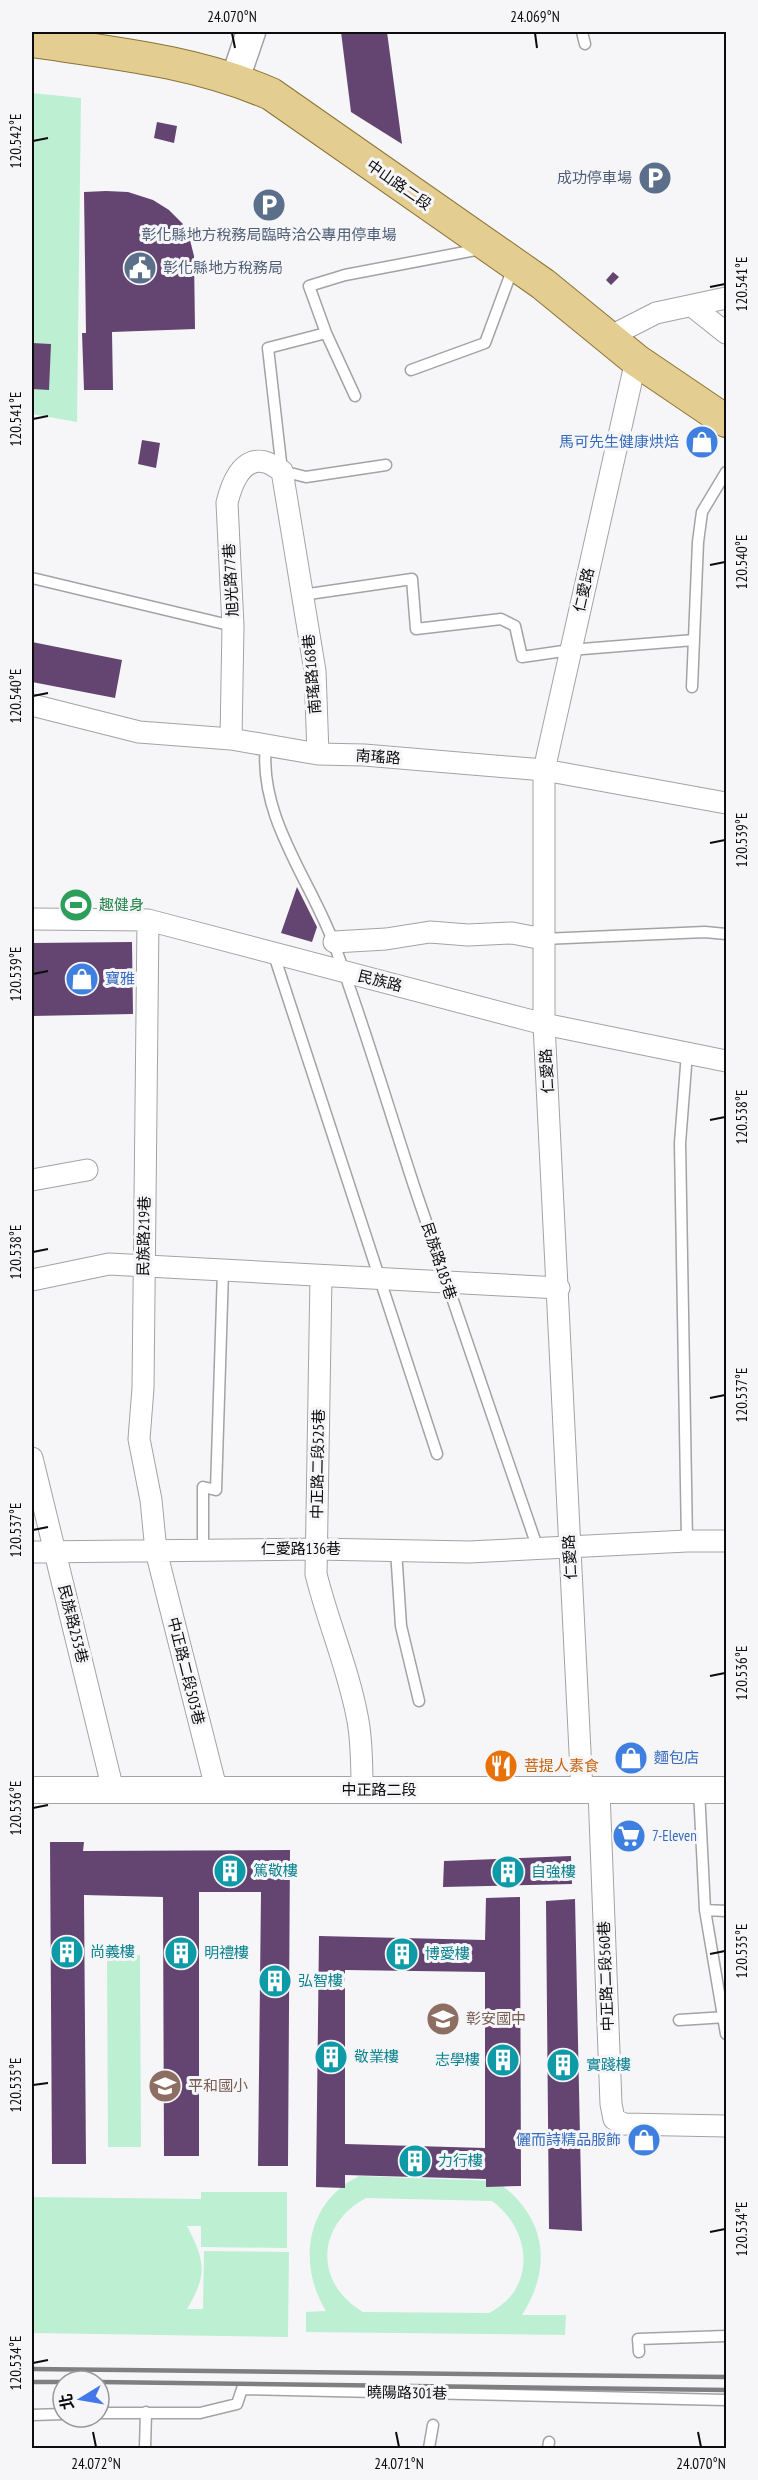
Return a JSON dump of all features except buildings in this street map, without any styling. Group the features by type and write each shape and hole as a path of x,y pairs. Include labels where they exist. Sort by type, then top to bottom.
{"main road":[{"path":"235,79 251,32"},
{"name":"中山路二段","path":"32,42 72,42 163,61 235,79 270,94 487,248 586,309 609,337 636,360 726,422"}],"street":[{"path":"609,337 656,313 726,298"},
{"path":"692,306 726,333"},
{"name":"仁愛路","path":"591,1792 570,1546 559,1288 544,1024 544,770 636,360"},
{"name":"旭光路77巷","path":"231,739 233,626 227,503 231,487 240,471 252,462 264,462 282,471"},
{"name":"南瑤路168巷","path":"282,471 315,671 318,754"},
{"name":"南瑤路","path":"32,705 139,732 231,739 318,754 364,755 544,770 726,803"},
{"name":"民族路","path":"32,919 148,920 274,955 544,1024 726,1061"},
{"name":"民族路219巷","path":"148,920 143,1388 139,1439 151,1500 156,1551"},
{"path":"334,942 386,939 430,932 468,935 512,933 543,939"},
{"path":"32,1180 87,1170"},
{"path":"32,1280 109,1264 559,1288"},
{"name":"中正路二段525巷","path":"321,1276 316,1574 324,1608 341,1654 358,1720 362,1790"},
{"name":"民族路253巷","path":"32,1458 113,1790"},
{"name":"仁愛路136巷","path":"32,1552 316,1549 469,1552 726,1541"},
{"name":"中正路二段503巷","path":"156,1551 217,1792"},
{"name":"中正路二段","path":"32,1790 726,1791"},
{"name":"中正路二段560巷","path":"591,1792 611,2104 614,2119 624,2124 726,2126"}],"lane":[{"path":"582,32 585,44"},
{"path":"355,396 326,333 309,286 345,275 487,248"},
{"path":"411,370 485,343 514,265"},
{"path":"326,333 268,348 282,471 306,477 386,465"},
{"path":"692,687 698,542 702,512 726,472"},
{"path":"32,578 233,626"},
{"path":"302,595 412,579 416,629 501,619 515,626 522,657 570,650 694,640"},
{"name":"民族路185巷","path":"266,745 265,758 272,802 288,850 334,942 446,1282 538,1549"},
{"path":"543,939 705,932 726,934"},
{"path":"274,955 437,1454"},
{"path":"687,1053 680,1143 687,1541"},
{"path":"203,1550 203,1488 216,1490 223,1271"},
{"path":"396,1550 401,1626 419,1701"},
{"path":"699,1790 705,1910 725,2017 726,2034"},
{"path":"705,1910 726,1911"},
{"path":"679,2020 725,2017"},
{"path":"639,2352 638,2339 726,2336"},
{"name":"曉陽路301巷","path":"111,2413 200,2413 237,2404 242,2389 726,2400"},
{"path":"145,2448 146,2412"},
{"path":"32,2415 51,2414"},
{"path":"429,2448 433,2425"}],"green space":[{"path":"32,93 81,98 77,422 32,414"},
{"path":"107,1955 140,1955 141,2147 108,2147"},
{"path":"359,2176 496,2181 525,2209 534,2225 539,2242 541,2260 538,2278 522,2315 566,2315 565,2335 306,2332 306,2312 326,2311 311,2274 312,2236 327,2201 341,2187","holes":["366,2198 492,2201 515,2227 524,2259 522,2275 515,2289 505,2302 489,2313 363,2312 347,2300 336,2286 329,2270 327,2254 330,2238 338,2223 350,2209"]},
{"path":"201,2192 287,2192 287,2248 201,2247 201,2226 187,2226 198,2249 202,2268 194,2297 187,2309 203,2309 204,2251 289,2252 288,2337 32,2333 32,2197 201,2199"}],"railway":[{"path":"32,2369 726,2377"},
{"path":"32,2382 51,2382"},
{"path":"111,2382 726,2390"}],"place":[{"name":"成功停車場","path":"655,178"},
{"name":"彰化縣地方稅務局臨時洽公專用停車場","path":"269,205"},
{"name":"彰化縣地方稅務局","path":"140,268"},
{"name":"馬可先生健康烘焙","path":"702,442"},
{"name":"趣健身","path":"76,905"},
{"name":"寶雅","path":"82,979"},
{"name":"麵包店","path":"631,1758"},
{"name":"菩提人素食","path":"501,1766"},
{"name":"7-Eleven","path":"629,1836"},
{"name":"篤敬樓","path":"230,1871"},
{"name":"自強樓","path":"508,1872"},
{"name":"尚義樓","path":"67,1952"},
{"name":"明禮樓","path":"181,1953"},
{"name":"博愛樓","path":"402,1954"},
{"name":"弘智樓","path":"275,1981"},
{"name":"彰安國中","path":"443,2019"},
{"name":"敬業樓","path":"331,2057"},
{"name":"志學樓","path":"503,2060"},
{"name":"實踐樓","path":"563,2065"},
{"name":"平和國小","path":"165,2086"},
{"name":"儷而詩精品服飾","path":"644,2140"},
{"name":"力行樓","path":"415,2161"}]}
